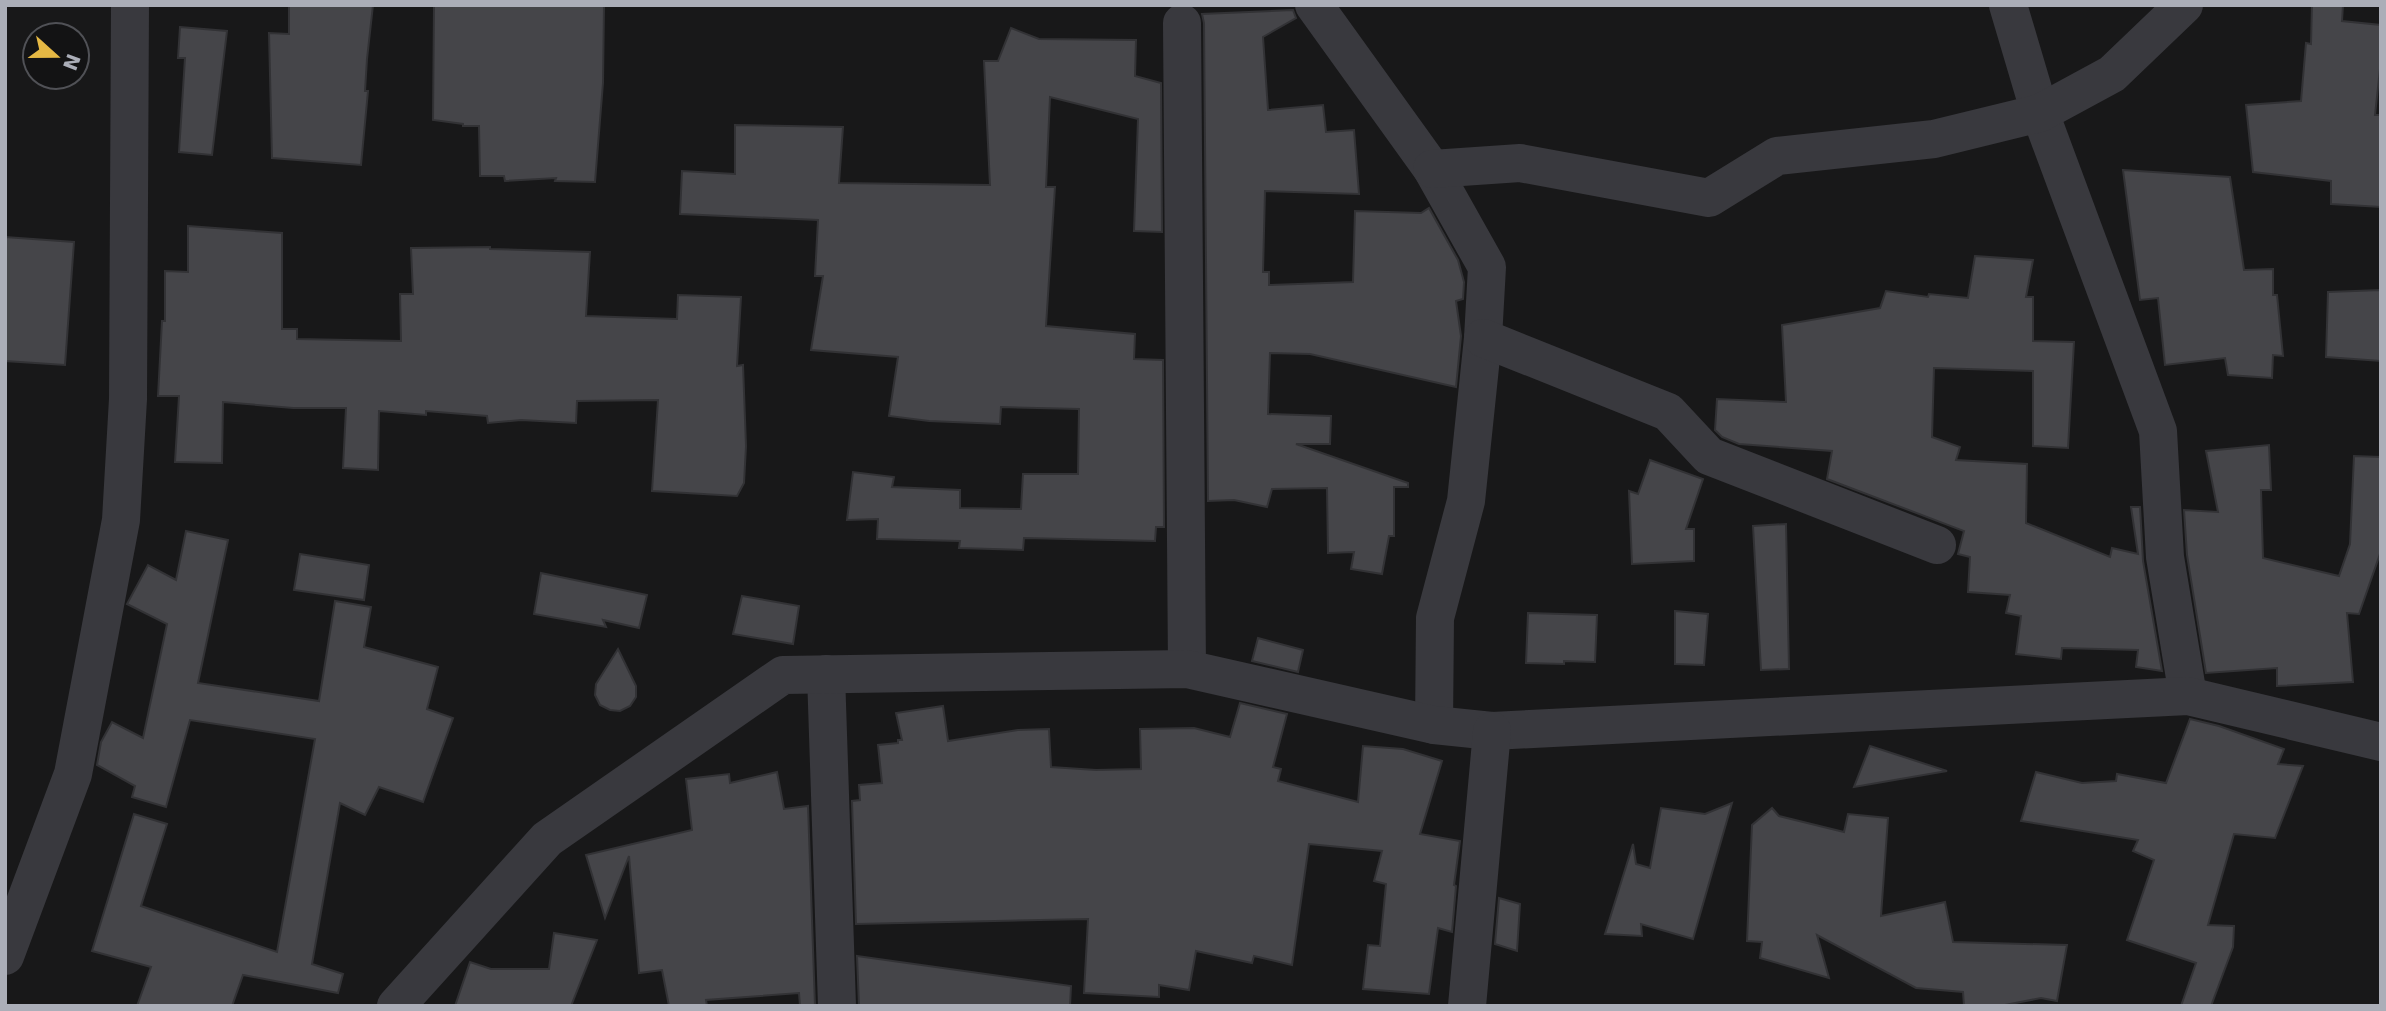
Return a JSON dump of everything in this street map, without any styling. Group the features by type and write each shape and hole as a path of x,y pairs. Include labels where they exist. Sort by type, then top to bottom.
{"street":[{"path":"5,956 73,774 121,520 128,399 130,5"},
{"path":"1314,5 1432,169 1488,267 1466,501 1435,618 1434,725"},
{"path":"2008,5 2040,113 2158,431 2165,557 2188,696"},
{"path":"1432,169 1520,163 1709,198 1777,156 1934,139 2040,113 2112,74 2184,5"},
{"path":"1181,23 1187,669"},
{"path":"1483,338 1668,412 1709,456 1937,545"},
{"path":"396,1006 547,839 783,675 1187,669 1434,725 1492,731 2188,696 2381,742"},
{"path":"826,674 836,1006"},
{"path":"1467,1006 1492,731"}],"building":[{"path":"289,5 373,5 361,165 272,158 269,33 289,34"},
{"path":"434,5 604,5 603,83 595,182 555,181 556,178 505,181 504,176 480,176 479,126 433,120"},
{"path":"2312,5 2343,5 2342,21 2381,25 2381,60 2375,115 2381,115 2381,207 2331,204 2331,181 2253,172 2246,105 2301,101 2306,43 2311,44"},
{"path":"1293,10 1296,18 1263,37 1268,110 1323,105 1326,132 1354,130 1359,194 1265,191 1263,272 1269,272 1269,285 1353,282 1355,211 1421,213 1429,208 1458,260 1464,282 1463,299 1456,301 1461,336 1456,387 1310,354 1270,353 1268,414 1331,416 1330,444 1296,444 1408,483 1408,487 1394,487 1394,536 1389,536 1382,574 1351,569 1354,552 1328,553 1327,488 1272,489 1267,507 1234,500 1208,501 1202,14"},
{"path":"180,27 227,31 212,155 179,152 185,58 178,58"},
{"path":"1011,28 1039,39 1136,40 1135,76 1161,83 1162,232 1134,231 1138,119 1050,97 1046,187 1055,187 1046,326 1135,334 1134,359 1163,360 1164,527 1156,527 1155,541 1024,538 1023,550 959,548 960,541 877,539 878,519 847,520 853,472 894,477 892,487 960,490 960,508 1021,509 1023,474 1078,474 1079,409 1001,407 1000,424 929,421 889,416 898,357 811,350 823,276 815,276 818,220 680,214 682,171 735,174 735,125 843,127 839,183 990,185 984,61 998,61"},
{"path":"2123,170 2230,177 2244,270 2273,269 2273,295 2277,295 2283,356 2273,355 2272,378 2228,375 2225,358 2165,365 2158,298 2140,300"},
{"path":"188,226 282,233 282,329 297,329 297,339 401,341 400,294 413,294 411,248 490,247 590,252 586,316 677,319 678,295 741,297 737,366 743,365 746,446 744,483 737,496 652,491 658,400 577,401 576,423 521,420 488,423 487,416 426,411 426,415 379,411 378,470 343,468 346,408 293,408 223,402 222,463 175,462 179,396 158,396 162,321 165,321 165,271 188,272"},
{"path":"5,237 74,242 65,365 5,361"},
{"path":"1975,256 2033,260 2026,297 2033,297 2033,341 2074,342 2068,448 2033,446 2033,371 1934,368 1932,437 1960,447 1956,460 2027,464 2026,523 2110,557 2112,548 2138,554 2131,507 2140,507 2143,561 2162,671 2136,667 2138,650 2062,648 2061,659 2016,654 2021,616 2006,613 2010,595 1968,592 1970,557 1958,554 1964,531 1827,479 1832,451 1739,444 1722,437 1715,430 1717,399 1786,402 1782,325 1880,308 1886,291 1928,297 1929,294 1968,298"},
{"path":"2381,290 2381,361 2326,357 2328,292"},
{"path":"2269,445 2271,490 2261,490 2263,558 2339,576 2350,544 2354,456 2381,457 2381,551 2359,614 2347,613 2353,682 2277,686 2277,668 2206,673 2187,555 2184,510 2218,512 2206,451"},
{"path":"1650,460 1703,479 1686,529 1694,529 1694,561 1632,564 1629,491 1638,494"},
{"path":"1786,524 1789,669 1761,670 1753,526"},
{"path":"186,531 228,540 198,683 319,701 335,601 371,607 364,647 438,667 427,709 453,718 423,802 379,787 365,815 340,803 312,964 343,974 338,993 243,975 232,1006 137,1006 151,967 92,951 134,814 167,824 141,906 277,952 315,739 190,720 166,807 132,797 135,786 97,765 101,742 112,722 143,738 167,624 127,604 148,565 176,580"},
{"path":"300,554 369,565 364,600 294,590"},
{"path":"541,573 647,595 639,628 603,620 606,627 534,614"},
{"path":"742,596 799,606 793,644 733,634"},
{"path":"1675,611 1708,614 1704,665 1675,664"},
{"path":"1528,613 1597,615 1595,662 1526,663"},
{"path":"1258,638 1303,650 1298,672 1252,661"},
{"path":"618,649 636,686 636,697 630,706 620,711 600,705 595,695 596,684"},
{"path":"1240,703 1287,714 1273,767 1281,769 1278,781 1358,802 1363,746 1403,749 1442,761 1420,834 1460,841 1454,885 1452,932 1438,928 1429,994 1363,989 1368,945 1380,946 1386,884 1374,881 1382,851 1309,844 1292,965 1254,956 1252,963 1196,951 1189,990 1159,985 1159,997 1084,993 1088,919 856,924 852,801 860,800 859,785 882,783 878,745 898,743 898,740 902,740 896,713 943,706 948,741 1018,730 1049,729 1051,767 1141,769 1140,729 1194,728 1230,737"},
{"path":"2190,719 2219,726 2284,749 2278,764 2303,766 2275,838 2234,834 2208,925 2234,926 2233,947 2211,1006 2181,1006 2196,963 2127,940 2154,860 2133,851 2138,840 2021,821 2036,772 2082,783 2116,781 2117,774 2166,783"},
{"path":"1870,746 1947,771 1854,787"},
{"path":"777,772 784,809 808,806 815,1006 800,1006 799,993 706,1000 707,1006 669,1006 662,970 639,973 629,856 605,918 586,855 692,830 686,779 729,774 730,783"},
{"path":"1732,803 1693,939 1641,924 1642,936 1605,934 1633,844 1636,864 1650,868 1661,808 1705,814"},
{"path":"1772,808 1779,816 1844,832 1848,814 1888,818 1881,916 1945,902 1953,942 2067,945 2057,1001 2041,998 2000,1006 1964,1006 1963,992 1916,988 1817,935 1829,978 1760,958 1762,942 1747,941 1752,825"},
{"path":"1499,898 1520,904 1517,951 1495,944"},
{"path":"554,933 597,940 571,1006 455,1006 470,962 491,969 549,969"},
{"path":"857,956 1071,986 1070,1006 859,1006"}]}
